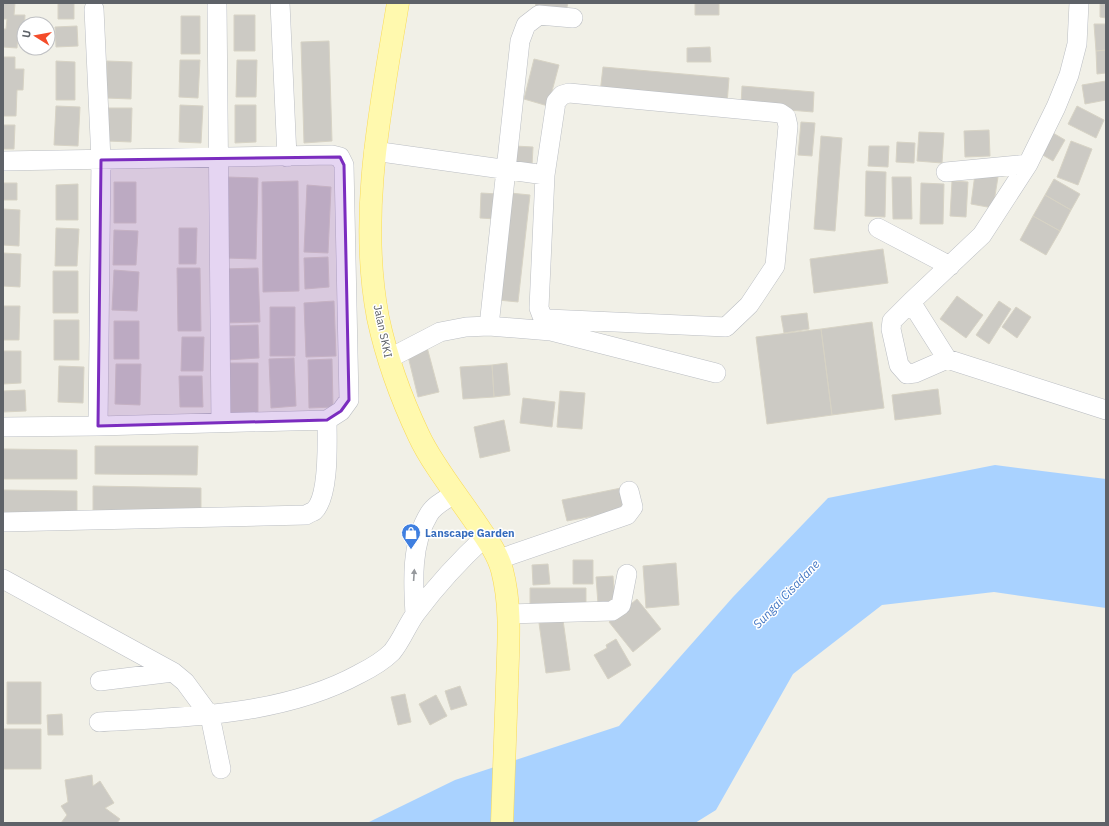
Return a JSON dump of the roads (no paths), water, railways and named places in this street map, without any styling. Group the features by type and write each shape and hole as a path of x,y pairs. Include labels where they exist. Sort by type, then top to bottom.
{"main road":[{"name":"Jalan SKKI","path":"398,3 374,151 370,233 378,317 388,359 401,398 423,444 499,559 506,587 509,623 502,823"}],"street":[{"path":"280,3 287,157"},
{"path":"1079,3 1077,44 1069,75 1056,107 1028,164 982,234 892,321 891,329 899,364 907,374 915,373 947,360 1106,410"},
{"path":"217,5 221,423"},
{"path":"94,9 101,160 98,426"},
{"path":"489,326 520,41 526,26 539,15 573,18"},
{"path":"569,93 780,113 786,118 788,126 775,266 749,305 726,327 548,319 542,316 539,308 545,175 556,102 562,95 569,93"},
{"path":"374,151 545,175"},
{"path":"3,161 332,155 340,157 344,165 349,400 341,411 327,420 3,427"},
{"path":"946,172 1028,164"},
{"path":"878,228 950,266"},
{"path":"911,302 947,360"},
{"path":"388,359 440,332 466,327 489,326 551,331 716,373"},
{"path":"3,522 306,515 314,511 320,502 322,495 328,467 327,420"},
{"path":"499,559 628,515 632,507 629,491"},
{"path":"415,614 413,580 416,550 423,529 429,513 438,504 456,493"},
{"path":"99,722 210,716 315,693 349,679 376,665 392,652 415,614 456,564 485,537"},
{"path":"509,623 612,611 621,605 627,574"},
{"path":"3,579 173,672 185,682 210,716 221,769"},
{"path":"100,681 173,672"}],"water":[{"name":"Sungai Cisadane","path":"995,465 1106,479 1106,608 994,592 882,605 793,674 716,810 695,823 367,823 455,780 619,726 733,597 828,498"}],"place":[{"name":"Lanscape Garden","path":"411,550"}]}
